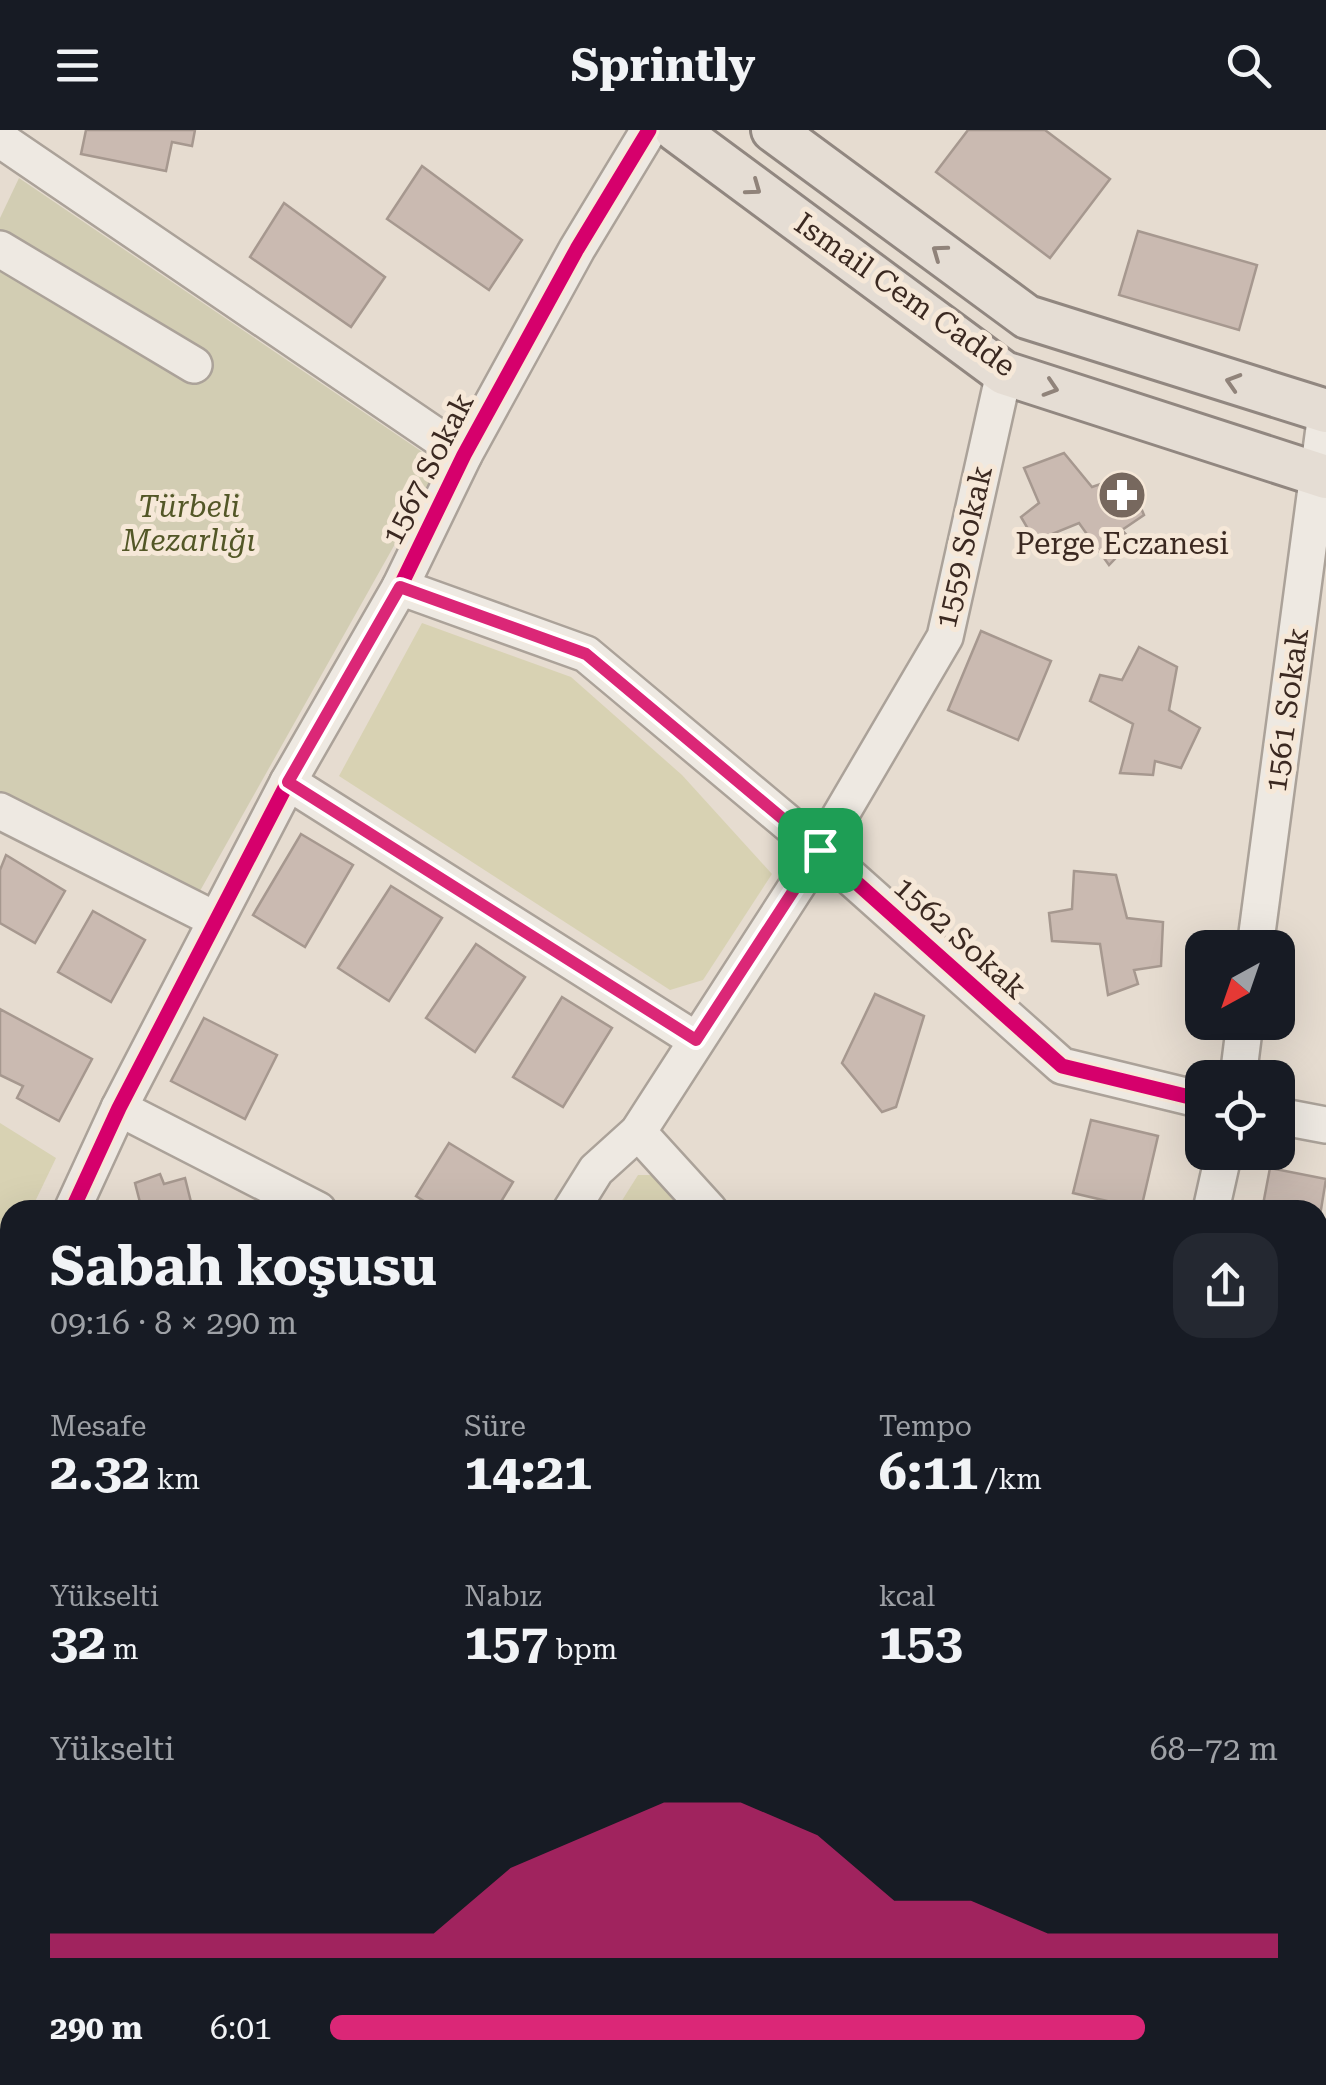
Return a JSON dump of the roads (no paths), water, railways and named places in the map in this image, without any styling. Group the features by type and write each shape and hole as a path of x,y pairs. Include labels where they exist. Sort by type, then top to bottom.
{"main road":[{"name":"Ismail Cem Cadde","path":"676,130 1004,373 1322,476"},
{"name":"Ismail Cem Cadde","path":"773,130 1027,317 1326,412"}],"street":[{"path":"5,130 0,140 464,455"},
{"name":"1567 Sokak","path":"77,1200 119,1108 288,782 400,587 464,455 577,249 649,130"},
{"path":"0,249 194,365"},
{"name":"1559 Sokak","path":"577,1200 596,1170 638,1132 820,850 945,637 1004,373"},
{"name":"1561 Sokak","path":"1258,930 1322,476 1326,412"},
{"name":"1562 Sokak","path":"400,587 586,654 820,850 1062,1066 1185,1096"},
{"path":"288,782 696,1040"},
{"path":"0,810 216,920"},
{"path":"119,1108 298,1200"},
{"path":"1295,1120 1326,1126"},
{"path":"638,1132 700,1200"},
{"path":"1212,1200 1220,1170"}],"place":[{"name":"Perge Eczanesi","path":"1122,495"}],"park label":[{"name":"Türbeli Mezarlığı","path":"189,524"}]}
